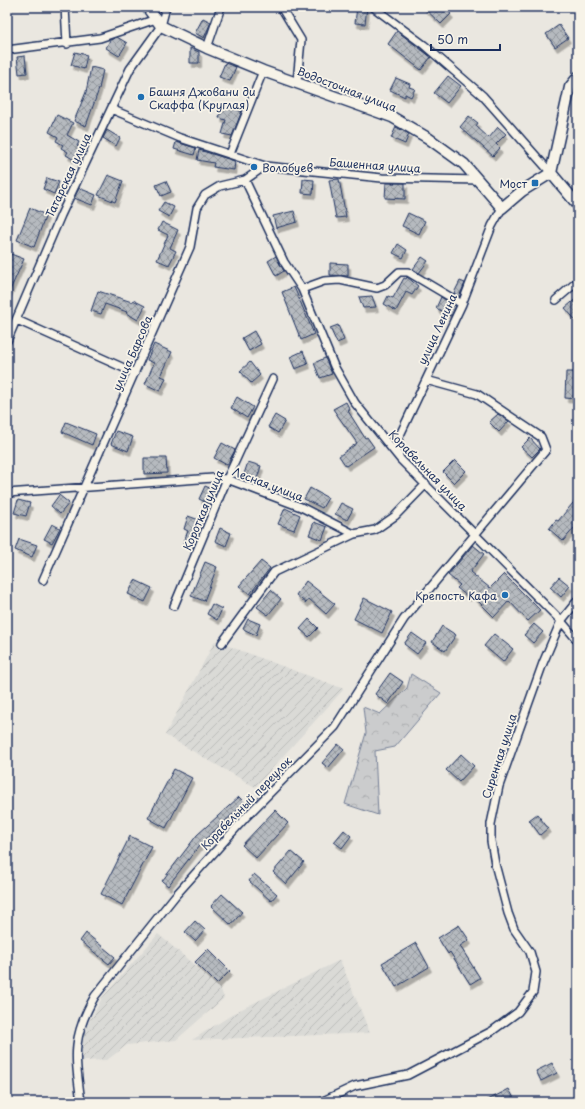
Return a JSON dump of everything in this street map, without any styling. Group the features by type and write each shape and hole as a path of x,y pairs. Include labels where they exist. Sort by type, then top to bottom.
{"street":[{"path":"65,7 67,44"},
{"path":"147,7 159,22"},
{"path":"7,50 67,44 100,38 159,22 166,7"},
{"path":"207,48 222,7"},
{"path":"281,7 300,40 297,82"},
{"path":"373,7 424,45 483,96 578,205"},
{"name":"Водосточная улица","path":"159,22 207,48 263,71 392,117 428,138 464,164 502,208"},
{"name":"Татарская улица","path":"7,341 61,215 130,69 159,22"},
{"path":"230,154 263,71"},
{"path":"502,208 522,191 551,173 570,87 578,77"},
{"name":"Башенная улица","path":"111,109 180,138 265,166 382,178 479,180"},
{"name":"улица Барсова","path":"43,580 190,248 197,208 205,195 220,186 245,180 265,166"},
{"name":"Корабельная улица","path":"245,180 284,262 302,290 334,366 355,403 401,460 578,641"},
{"name":"улица Ленина","path":"401,460 396,449 399,436 462,304 492,226 502,208"},
{"path":"302,290 324,281 340,280 377,288 385,285 399,272 408,272 462,304"},
{"path":"556,300 578,281"},
{"path":"17,320 135,373"},
{"name":"Короткая улица","path":"174,606 227,479 273,379"},
{"name":"Корабельный переулок","path":"81,1102 76,1044 85,1014 95,996 175,896 246,817 335,727 404,619 546,450 541,437 476,394 426,380"},
{"name":"Лесная улица","path":"7,493 213,478 227,479 301,507 354,534"},
{"path":"222,643 274,572 354,534 375,530 395,516 426,484"},
{"name":"Сиренная улица","path":"323,1101 355,1086 408,1075 492,1031 518,1012 533,992 536,972 530,952 514,929 508,912 495,864 491,841 491,824 499,786 542,663 561,622 578,600"}],"shaded area":[{"path":"215,641 344,689 255,787 165,735"},
{"path":"158,934 220,987 224,998 176,1040 127,1045 107,1060 81,1061 80,1046 82,1035 102,998"},
{"path":"340,960 370,1033 192,1040 238,1011"}],"green space":[{"path":"411,674 441,693 395,747 375,751 378,815 345,804 366,733 363,707 380,714 407,688"}],"building":[{"path":"357,7 367,7 365,24 355,23"},
{"path":"423,7 444,7 451,14 441,24"},
{"path":"203,18 211,22 204,38 195,33"},
{"path":"559,25 568,38 555,47 546,34"},
{"path":"397,31 431,57 421,70 388,44"},
{"path":"117,37 127,43 119,56 106,48 110,40"},
{"path":"190,48 199,52 199,63 190,63"},
{"path":"75,52 87,55 84,69 71,65"},
{"path":"25,56 27,73 19,74 17,57"},
{"path":"225,63 236,67 230,81 219,77"},
{"path":"91,67 103,70 99,89 86,126 74,121 86,92"},
{"path":"448,76 461,86 447,103 434,93"},
{"path":"396,78 410,84 409,87 415,89 411,97 405,94 405,97 390,90"},
{"path":"222,106 242,111 232,136 222,134 226,120 219,118"},
{"path":"57,115 73,123 67,135 79,142 77,146 83,149 76,161 66,155 68,152 61,148 63,145 56,141 58,137 49,132"},
{"path":"469,116 478,123 476,126 489,138 498,127 506,134 496,144 500,148 493,156 460,127"},
{"path":"396,127 409,134 405,144 391,138"},
{"path":"107,130 120,138 116,146 103,138"},
{"path":"176,142 196,148 194,155 174,149"},
{"path":"199,150 235,161 234,170 213,167 214,163 197,160"},
{"path":"108,175 123,181 115,202 98,195"},
{"path":"47,178 59,182 54,194 43,189"},
{"path":"303,179 314,180 313,194 302,193"},
{"path":"339,179 346,217 336,218 329,180"},
{"path":"166,181 171,192 161,196 156,185"},
{"path":"386,183 405,183 405,199 385,198"},
{"path":"79,188 96,195 92,205 74,198"},
{"path":"164,202 174,207 169,217 158,211"},
{"path":"30,208 46,215 34,247 17,240"},
{"path":"294,211 297,222 276,228 273,216"},
{"path":"408,213 425,221 419,234 402,226"},
{"path":"162,222 178,230 170,248 176,251 169,265 157,260 168,235 158,230"},
{"path":"398,244 407,250 403,258 393,253"},
{"path":"11,254 24,259 7,297 7,266"},
{"path":"276,256 284,271 276,276 268,261"},
{"path":"422,257 428,261 419,273 413,269"},
{"path":"330,263 348,264 348,276 330,275"},
{"path":"407,277 418,286 412,295 406,292 396,311 384,304 388,296 393,298 404,278 406,279"},
{"path":"460,281 465,283 459,297 454,293"},
{"path":"294,287 314,334 301,340 282,292"},
{"path":"98,291 132,302 133,300 145,306 138,320 126,313 127,312 105,304 101,314 91,311"},
{"path":"372,296 376,307 363,308 359,297"},
{"path":"441,297 456,306 451,316 436,308"},
{"path":"578,297 578,323 565,308"},
{"path":"338,325 344,340 337,343 330,328"},
{"path":"254,331 261,344 249,351 242,338"},
{"path":"154,344 172,352 161,376 166,378 160,391 145,384 154,363 147,360"},
{"path":"303,351 308,364 295,369 290,357"},
{"path":"325,358 332,374 320,378 314,363"},
{"path":"250,362 260,375 251,383 240,371"},
{"path":"566,372 577,372 577,399 565,398"},
{"path":"237,397 253,407 247,418 231,408"},
{"path":"346,402 350,410 348,411 365,438 367,437 374,447 346,466 339,456 357,443 333,409"},
{"path":"498,414 509,421 499,432 489,422"},
{"path":"275,415 285,421 278,433 268,427"},
{"path":"66,422 96,434 92,445 62,432"},
{"path":"116,431 133,437 128,451 111,444"},
{"path":"530,438 540,449 532,457 521,447"},
{"path":"222,443 235,450 227,465 214,458"},
{"path":"144,458 166,458 167,473 144,474"},
{"path":"455,460 466,471 454,483 443,472"},
{"path":"248,462 261,466 257,479 244,474"},
{"path":"205,486 217,491 211,505 199,499"},
{"path":"310,488 328,498 322,508 304,499"},
{"path":"59,495 69,503 60,514 51,506"},
{"path":"578,497 578,529 575,527 563,541 549,529 556,520 558,521"},
{"path":"18,500 30,503 26,516 14,513"},
{"path":"341,503 353,509 347,520 335,514"},
{"path":"285,508 300,515 294,530 278,524"},
{"path":"188,516 202,521 193,547 183,543 188,531 184,529"},
{"path":"314,522 327,527 322,540 309,535"},
{"path":"52,524 60,528 52,543 44,539"},
{"path":"220,528 231,533 226,546 215,541"},
{"path":"19,539 37,545 32,557 15,550"},
{"path":"473,545 484,554 470,572 490,588 504,574 540,610 528,621 509,601 494,617 471,594 468,597 457,588 460,585 448,575"},
{"path":"261,561 270,568 250,594 239,586"},
{"path":"205,562 217,567 204,601 191,596"},
{"path":"559,577 570,586 561,597 550,587"},
{"path":"135,580 152,588 145,602 128,594"},
{"path":"306,581 335,604 326,614 309,599 306,603 296,595"},
{"path":"271,590 281,599 268,615 257,607"},
{"path":"364,598 392,612 382,633 354,619"},
{"path":"212,604 222,609 217,620 207,614"},
{"path":"248,619 260,624 256,635 243,629"},
{"path":"309,619 318,628 309,637 300,629"},
{"path":"534,624 543,632 533,643 524,635"},
{"path":"442,626 456,635 445,651 432,642"},
{"path":"412,633 426,643 417,654 404,644"},
{"path":"494,634 513,649 503,662 484,646"},
{"path":"390,673 403,682 388,704 375,694"},
{"path":"338,744 344,749 328,768 322,763"},
{"path":"461,754 474,766 459,782 446,770"},
{"path":"174,769 192,778 166,828 148,818"},
{"path":"239,797 245,803 202,842 168,886 162,881 197,835"},
{"path":"275,810 288,823 256,858 242,845"},
{"path":"537,814 548,828 540,835 529,820"},
{"path":"344,830 351,836 342,848 334,842"},
{"path":"130,836 152,847 122,905 101,894"},
{"path":"291,851 304,862 286,884 273,872"},
{"path":"254,874 277,894 271,901 249,881"},
{"path":"222,894 242,912 231,925 211,906"},
{"path":"195,921 205,930 195,941 185,932"},
{"path":"459,925 469,940 460,946 480,978 470,984 450,952 448,954 438,938"},
{"path":"86,933 115,957 109,964 80,941"},
{"path":"416,943 429,967 396,987 382,963"},
{"path":"208,949 230,971 217,984 195,962"},
{"path":"552,1063 557,1073 541,1081 536,1071"},
{"path":"509,1089 516,1102 484,1102"}],"place":[{"name":"Башня Джовани ди Скаффа (Круглая)","path":"141,97"},
{"name":"Волобуев","path":"254,167"},
{"name":"Мост","path":"535,183"},
{"name":"Крепость Кафа","path":"505,595"}]}
